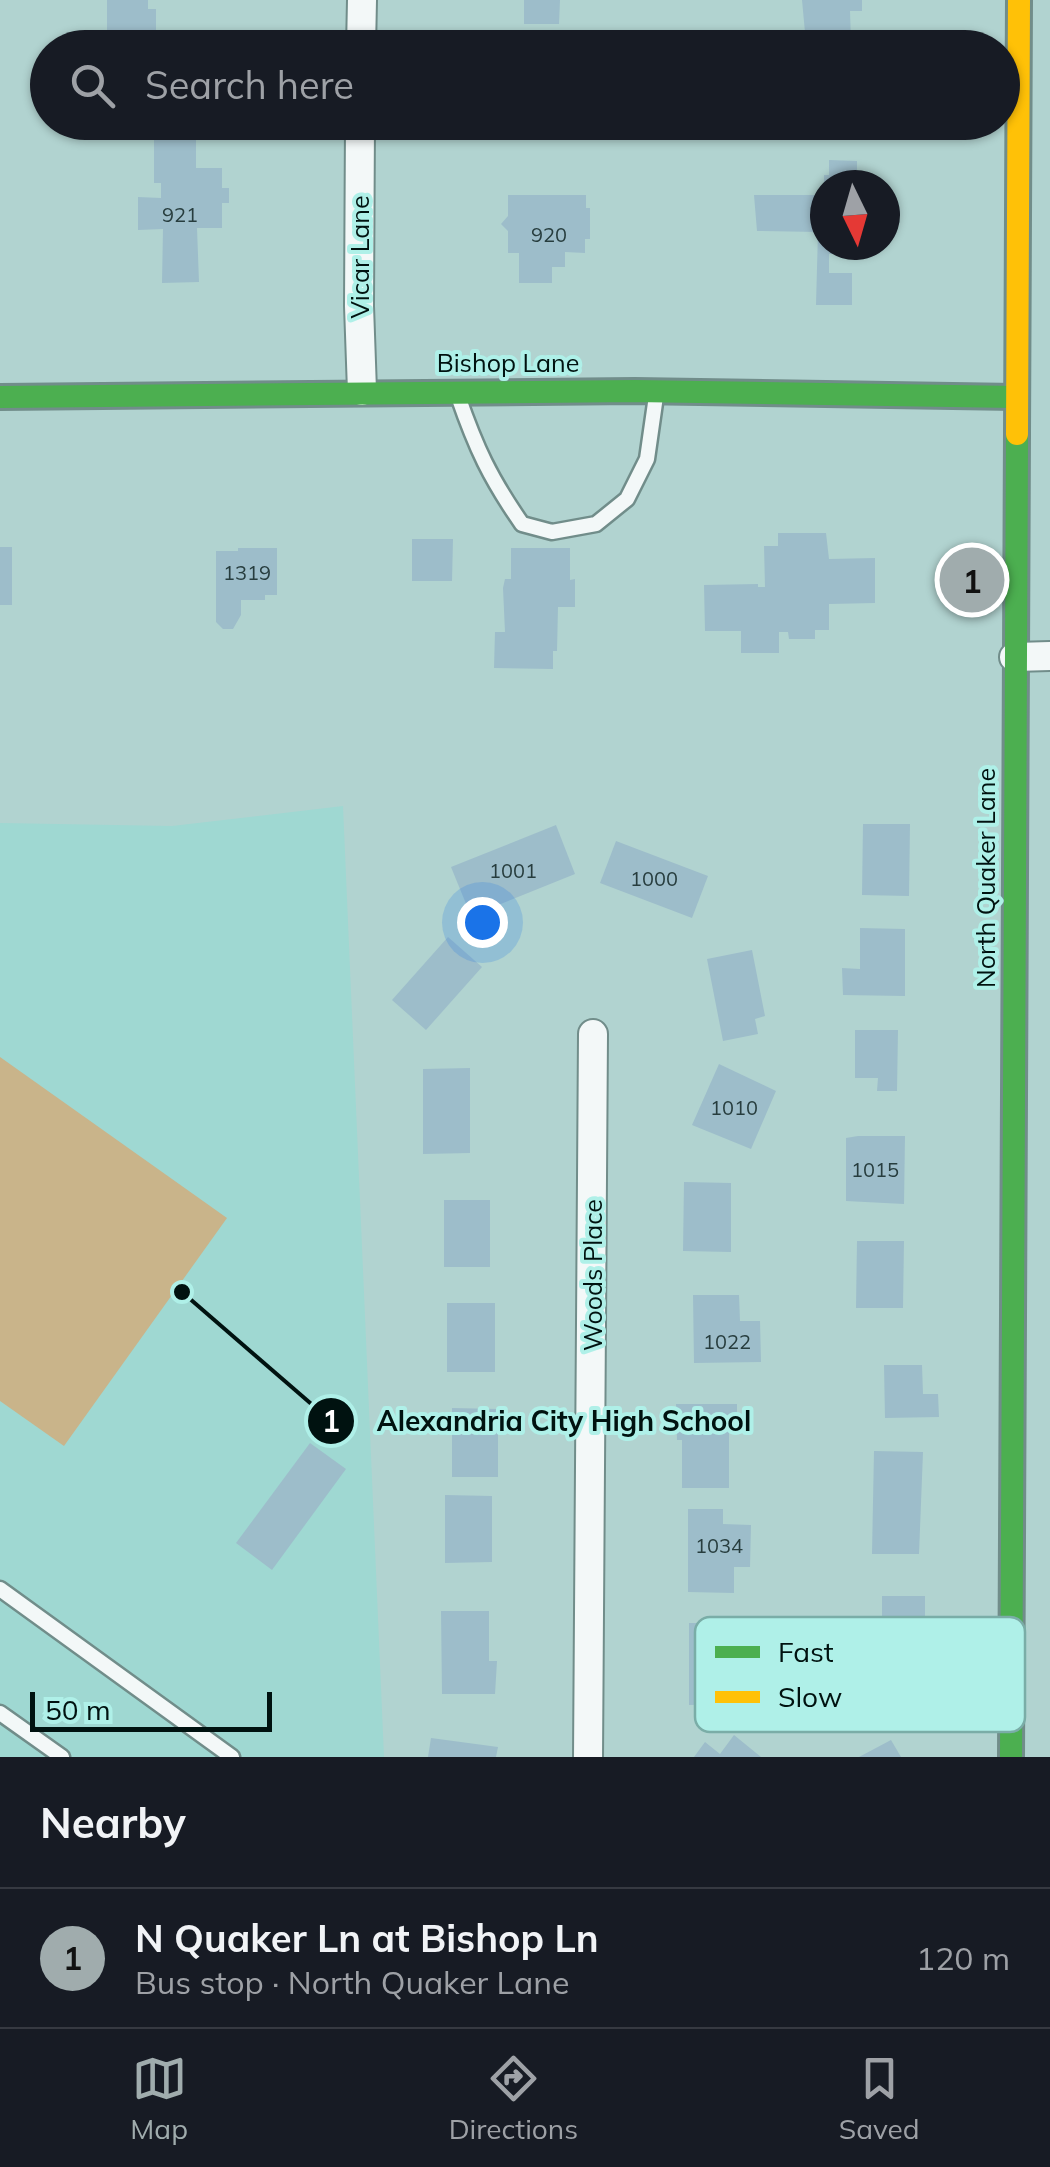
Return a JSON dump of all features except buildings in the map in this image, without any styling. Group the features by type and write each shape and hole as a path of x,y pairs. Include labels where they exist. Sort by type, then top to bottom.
{"main road":[{"name":"North Quaker Lane","path":"1019,0 1019,30"},
{"name":"North Quaker Lane","path":"1011,1617 1018,140"},
{"name":"Bishop Lane","path":"0,397 456,390 1016,398"},
{"name":"North Quaker Lane","path":"1011,1732 1011,1757"}],"street":[{"path":"361,30 362,0"},
{"name":"Vicar Lane","path":"360,140 362,390"},
{"path":"1014,657 1050,656"},
{"name":"Woods Place","path":"588,1757 592,1034"}],"lane":[{"path":"456,390 480,460 501,494 522,524 552,532 596,524 627,499 647,459 656,392"},
{"path":"0,1589 232,1757"},
{"path":"0,1713 62,1757"}],"shaded area":[{"path":"343,806 384,1757 0,1757 0,823 172,826"},
{"path":"0,1057 227,1218 64,1446 0,1401"}],"traffic: fast":[{"path":"0,397 635,391 1016,397"},
{"path":"1012,1617 1017,434"},
{"path":"1011,1732 1011,1757"}],"traffic: slow":[{"path":"1019,0 1019,30"},
{"path":"1017,434 1018,140"}],"place":[{"name":"N Quaker Ln at Bishop Ln","path":"972,580"},
{"name":"Alexandria City High School","path":"182,1292"}]}
